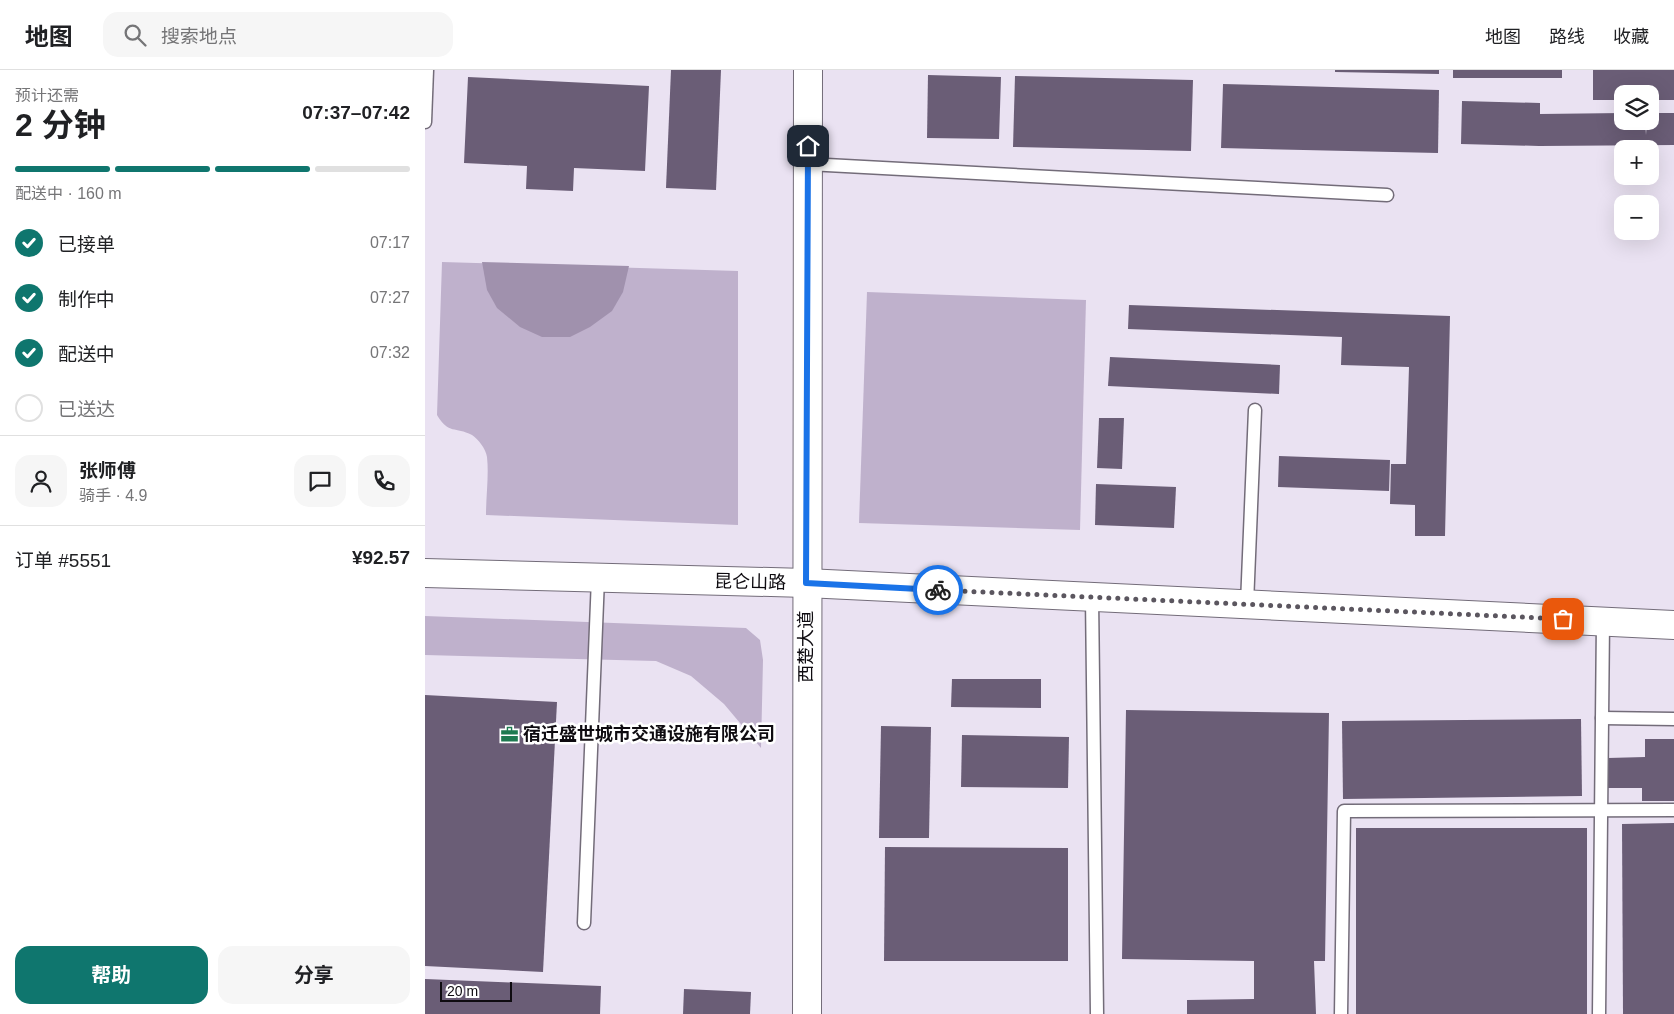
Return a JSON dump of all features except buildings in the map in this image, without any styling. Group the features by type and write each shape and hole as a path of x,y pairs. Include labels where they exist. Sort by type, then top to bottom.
{"street":[{"name":"西楚大道","path":"807,1014 808,70"},
{"name":"昆仑山路","path":"425,573 806,583 1674,625"}],"lane":[{"path":"425,122 427,70"},
{"path":"808,164 1387,195"},
{"path":"1247,604 1255,410"},
{"path":"584,923 597,578"},
{"path":"1092,597 1097,1014"},
{"path":"1599,1014 1603,621"},
{"path":"1602,718 1674,719"},
{"path":"1341,1014 1344,811 1674,810"}],"shaded area":[{"path":"442,262 738,271 738,525 486,515 488,471 485,451 472,435 449,428 437,415"},
{"path":"482,262 629,266 623,292 612,311 590,327 570,337 542,337 520,327 497,308 487,290"},
{"path":"867,292 1086,300 1080,530 859,523"},
{"path":"425,616 746,628 760,640 763,660 761,748 724,704 691,676 656,661 425,655"}],"way so far":[{"path":"938,590 1563,619"}],"place":[{"name":"宿迁盛世城市交通设施有限公司","path":"509,734"}],"route":[{"path":"808,146 806,583 938,590"}]}
